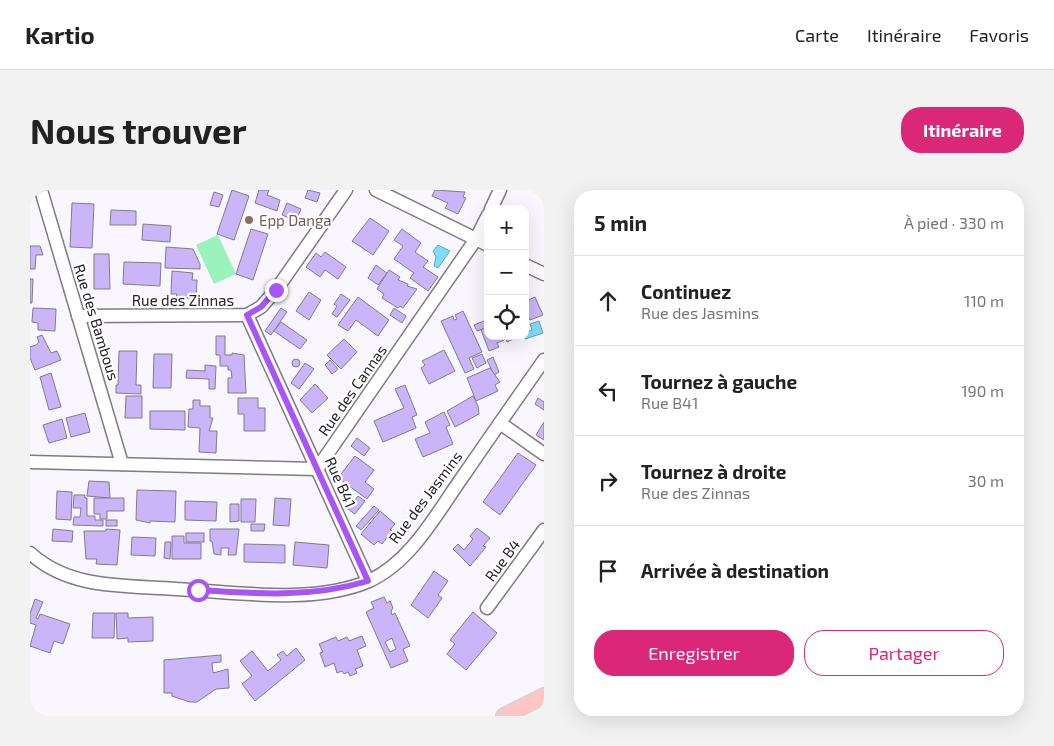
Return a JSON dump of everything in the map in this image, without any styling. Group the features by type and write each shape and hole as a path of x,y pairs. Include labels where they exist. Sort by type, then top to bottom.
{"main road":[{"path":"504,716 544,696"}],"street":[{"name":"Rue des Bambous","path":"41,190 122,464"},
{"name":"Rue des Zinnas","path":"78,316 247,315 261,307 276,290 346,190"},
{"path":"376,190 484,243"},
{"path":"493,205 500,190"},
{"name":"Rue des Cannas","path":"317,469 476,239 484,223"},
{"path":"529,266 544,274"},
{"name":"Rue B41","path":"247,315 368,581"},
{"name":"Rue des Jasmins","path":"30,553 51,568 92,583 267,594 299,594 338,589 368,581 391,567 419,538 544,360"},
{"path":"500,423 544,454"},
{"path":"30,462 317,469"},
{"name":"Rue B4","path":"487,608 544,530"}],"green space":[{"path":"218,235 236,274 214,284 196,245"}],"water":[{"path":"438,245 450,251 438,268 434,266 436,256 433,251"},
{"path":"539,321 543,333 529,338 529,331 532,330 530,324"}],"building":[{"path":"232,190 249,196 234,240 217,234"},
{"path":"259,190 269,190 267,195 280,200 277,211 255,203"},
{"path":"308,190 320,193 317,202 305,198"},
{"path":"435,190 465,192 463,197 466,198 458,214 445,208 448,203 432,196"},
{"path":"214,192 223,195 219,207 210,205"},
{"path":"72,203 94,204 92,248 70,247"},
{"path":"287,203 301,209 296,221 282,215"},
{"path":"111,210 136,211 136,225 110,225"},
{"path":"370,218 389,231 373,255 352,241"},
{"path":"143,224 171,226 170,242 142,240"},
{"path":"251,229 268,234 253,280 236,274"},
{"path":"402,229 421,243 415,252 428,261 423,267 438,277 428,291 410,278 414,273 394,259 403,246 394,240"},
{"path":"30,246 40,246 43,255 36,255 35,269 30,269"},
{"path":"166,247 193,249 200,264 200,269 165,268"},
{"path":"325,252 346,267 338,279 325,270 320,277 306,267 316,253 321,257"},
{"path":"94,254 109,254 110,289 94,289"},
{"path":"124,262 161,263 160,286 123,284"},
{"path":"376,265 387,273 378,285 368,278"},
{"path":"389,270 400,277 398,280 408,284 407,286 417,289 403,308 400,306 398,308 382,298 384,294 377,289"},
{"path":"172,271 193,273 192,280 197,280 196,299 176,297 177,294 171,294"},
{"path":"30,279 33,279 32,303 30,303"},
{"path":"309,292 321,300 309,320 296,311"},
{"path":"341,294 350,300 337,317 332,314 337,306 334,304"},
{"path":"358,297 389,320 378,336 356,320 348,331 338,325"},
{"path":"535,297 543,315 530,320 529,300"},
{"path":"33,308 56,309 55,331 38,330 38,323 32,322"},
{"path":"281,308 287,312 271,335 265,331"},
{"path":"394,308 406,316 402,323 390,315"},
{"path":"463,311 482,352 469,358 474,369 465,373 441,321 453,316 454,320 457,319 455,315"},
{"path":"484,321 484,328 477,331 474,325"},
{"path":"281,322 307,340 300,349 274,331"},
{"path":"42,335 51,353 57,351 61,360 35,370 30,358 30,347 39,342 37,337"},
{"path":"216,336 225,336 225,355 232,355 232,353 244,355 246,393 228,393 228,378 232,378 231,370 228,370 228,366 220,366 220,355 216,355"},
{"path":"344,339 357,352 341,369 327,355"},
{"path":"485,340 504,340 497,343 499,347 489,351"},
{"path":"444,350 455,371 429,384 421,368 425,365 422,361"},
{"path":"119,351 137,351 136,385 141,385 141,394 116,393"},
{"path":"154,354 172,354 171,388 153,388"},
{"path":"482,354 486,363 477,368 472,358"},
{"path":"493,357 499,372 494,375 487,360"},
{"path":"296,359 300,363 296,367 292,363"},
{"path":"330,360 338,369 332,374 325,365"},
{"path":"305,363 314,369 299,389 291,383"},
{"path":"205,365 216,366 215,389 209,389 209,379 186,378 187,370 205,371"},
{"path":"490,368 500,382 495,385 498,391 476,401 467,378"},
{"path":"51,373 61,407 49,410 40,377"},
{"path":"315,384 328,398 312,413 300,400"},
{"path":"405,385 417,415 412,417 416,428 383,442 374,421 404,408 395,389"},
{"path":"126,396 142,396 142,418 125,418"},
{"path":"473,396 478,406 479,414 455,427 447,411"},
{"path":"238,398 258,398 258,408 265,408 265,431 244,431 244,414 238,414"},
{"path":"538,398 544,402 544,410 535,404"},
{"path":"193,400 200,400 200,406 210,406 210,418 213,418 209,431 217,431 216,453 199,452 200,428 188,427 189,409 193,409"},
{"path":"150,411 185,411 185,430 150,429"},
{"path":"444,412 450,425 446,427 453,444 423,457 415,439 430,433 425,422"},
{"path":"85,413 90,432 71,437 66,418"},
{"path":"62,419 67,438 49,443 43,425"},
{"path":"544,422 544,440 536,435"},
{"path":"357,438 370,448 364,456 351,446"},
{"path":"518,453 536,465 500,515 483,502"},
{"path":"355,456 374,470 365,482 374,489 367,499 338,478"},
{"path":"89,481 109,482 110,498 87,496"},
{"path":"137,490 176,491 175,522 150,521 150,523 136,520"},
{"path":"57,491 72,492 71,520 56,519"},
{"path":"74,495 85,495 85,498 87,498 87,516 95,516 95,520 103,520 103,526 73,525 74,517 80,517 81,508 73,508"},
{"path":"358,496 365,501 355,514 348,509"},
{"path":"94,498 124,498 124,511 107,511 107,519 100,519 100,514 94,514"},
{"path":"275,498 291,499 289,526 273,525"},
{"path":"241,499 256,499 255,522 241,522"},
{"path":"185,501 217,502 216,521 185,520"},
{"path":"230,504 239,504 239,521 230,522"},
{"path":"374,506 379,510 361,530 356,526"},
{"path":"380,511 395,524 382,544 378,541 374,545 361,534"},
{"path":"106,520 117,520 117,526 106,526"},
{"path":"251,524 265,524 264,531 251,531"},
{"path":"477,528 490,538 483,546 486,547 470,566 453,549 458,544 464,550 473,539 470,536"},
{"path":"53,529 73,531 72,542 52,541"},
{"path":"106,529 120,530 117,565 96,564 97,559 86,559 84,531 106,531"},
{"path":"210,529 239,529 236,555 228,555 229,548 221,548 221,555 214,554 212,541 210,541"},
{"path":"186,533 204,533 204,542 186,542"},
{"path":"172,536 184,536 184,543 201,543 201,559 172,559"},
{"path":"132,537 156,538 155,556 131,555"},
{"path":"165,542 171,542 170,559 164,558"},
{"path":"295,542 329,545 327,568 293,565"},
{"path":"244,544 285,545 285,563 244,562"},
{"path":"434,571 448,581 438,595 442,598 428,618 411,605"},
{"path":"384,597 387,603 390,601 393,608 391,611 392,615 395,613 410,646 403,649 408,661 391,668 366,612 374,608 371,602","holes":["392,638 396,649 390,652 385,642"]},
{"path":"35,599 43,602 36,618 38,619 40,614 70,624 63,644 54,641 50,653 30,646 36,625 30,623 30,614"},
{"path":"473,612 497,633 466,670 447,654 455,644 450,640"},
{"path":"93,613 115,613 114,638 92,638"},
{"path":"116,613 128,613 128,618 153,617 153,641 128,642 128,638 117,639"},
{"path":"362,636 366,646 357,650 363,666 355,669 357,673 350,676 348,672 344,674 342,671 337,673 334,663 325,667 320,653 323,652 319,644 336,637 338,641 347,637 349,641"},
{"path":"296,648 305,660 255,701 242,684 252,676 240,661 252,651 268,671 281,660 277,655 283,651 287,656"},
{"path":"221,655 221,662 212,663 213,673 228,669 229,688 216,689 197,702 190,702 172,696 172,693 164,693 164,660"}],"place":[{"name":"Epp Danga","path":"249,220"}],"route":[{"path":"198,590 299,594 328,591 368,581 247,315 261,307 276,290"}]}
